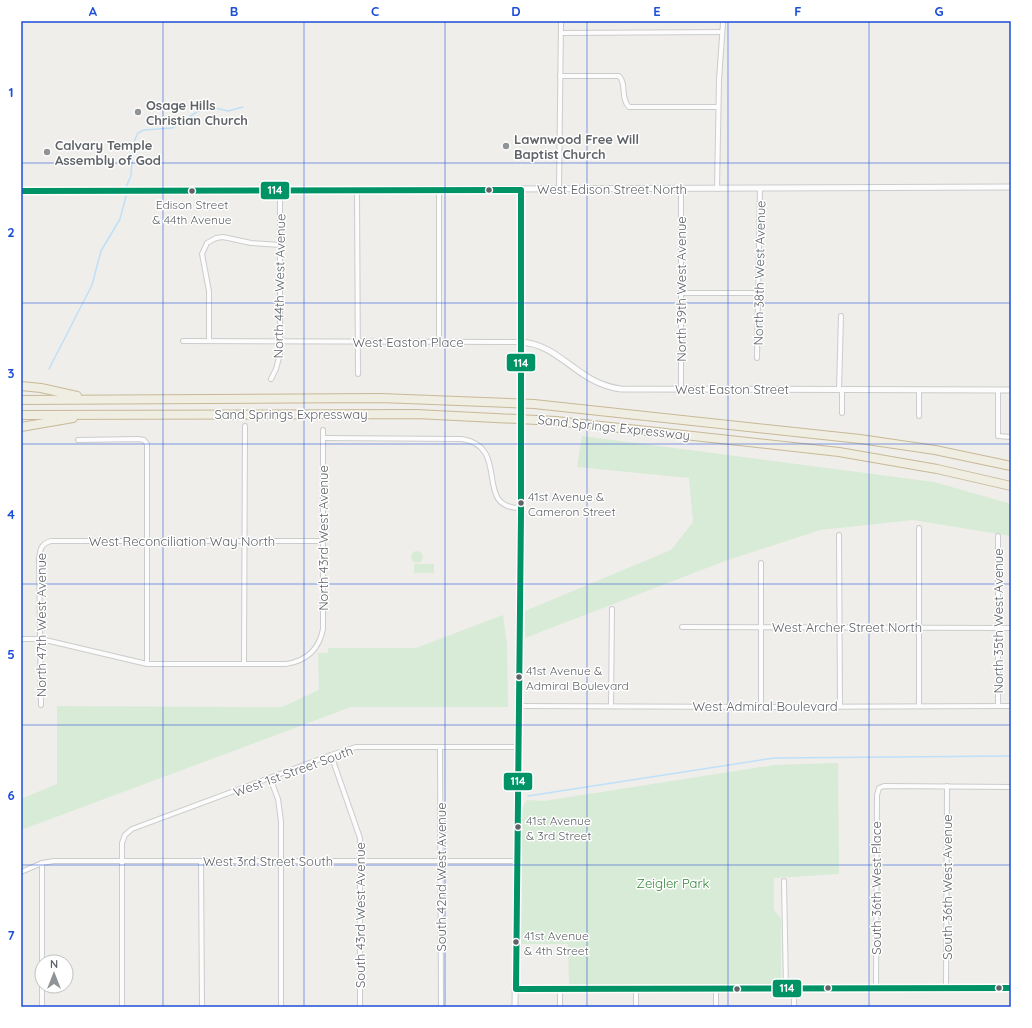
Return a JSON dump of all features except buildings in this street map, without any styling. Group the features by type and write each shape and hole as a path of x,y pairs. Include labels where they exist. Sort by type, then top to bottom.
{"highway":[{"path":"21,386 41,388 90,399"},
{"name":"Sand Springs Expressway","path":"21,400 380,398 541,405 860,439 928,449 1011,466"},
{"path":"21,427 40,425 90,414"},
{"name":"Sand Springs Expressway","path":"21,415 416,414 556,421 839,452 937,469 1011,486"}],"street":[{"path":"559,190 561,21"},
{"path":"717,189 718,107 723,23"},
{"path":"561,33 722,32"},
{"path":"560,76 619,76 622,81 624,99 629,107 718,107"},
{"name":"West Edison Street North","path":"21,191 357,191 1011,187"},
{"name":"North 39th West Avenue","path":"680,189 681,390"},
{"name":"North 38th West Avenue","path":"757,358 760,189"},
{"path":"439,190 439,342"},
{"path":"515,1007 521,508 521,190"},
{"name":"North 44th West Avenue","path":"271,379 279,360 281,342 280,191"},
{"path":"357,191 358,374"},
{"path":"209,341 209,290 202,254 205,246 210,240 223,237 251,243 281,245"},
{"path":"680,293 759,293"},
{"path":"841,316 842,413"},
{"name":"West Easton Place","path":"183,341 520,342 544,347 588,379 602,385 621,389"},
{"name":"West Easton Street","path":"621,389 1011,390"},
{"path":"919,390 919,416"},
{"path":"998,390 998,436 1011,437"},
{"path":"21,639 41,639 147,664 244,664 245,426"},
{"name":"North 43rd West Avenue","path":"244,664 294,663 309,655 318,645 323,629 323,430"},
{"path":"323,438 462,439 474,441 482,447 488,457 492,486 497,497 504,505 511,508 521,508"},
{"path":"78,440 138,439 146,442 148,541 147,664"},
{"path":"919,528 919,705"},
{"path":"839,535 840,706"},
{"name":"North 35th West Avenue","path":"998,536 998,706"},
{"name":"West Reconciliation Way North","path":"42,545 51,541 323,541"},
{"name":"North 47th West Avenue","path":"41,705 39,559 42,545"},
{"path":"761,563 761,708"},
{"path":"611,706 612,609"},
{"name":"West Archer Street North","path":"682,627 1011,628"},
{"name":"West Admiral Boulevard","path":"519,706 761,708 919,705 1011,706"},
{"name":"West 1st Street South","path":"122,1007 122,840 132,829 331,755 365,746 518,747"},
{"name":"South 42nd West Avenue","path":"440,747 441,1007"},
{"name":"South 43rd West Avenue","path":"331,755 358,829 360,862 360,1007"},
{"path":"270,778 280,809 281,1007"},
{"name":"South 36th West Place","path":"876,988 876,795 878,788 884,786 947,786"},
{"path":"947,786 1011,787"},
{"name":"South 36th West Avenue","path":"946,988 947,786"},
{"name":"West 3rd Street South","path":"21,872 42,863 54,860 281,862 517,861"},
{"path":"201,861 202,1007"},
{"path":"42,863 42,954"},
{"path":"784,881 786,989"},
{"path":"516,989 1011,988"},
{"path":"560,989 560,1007"},
{"path":"636,989 636,1007"},
{"path":"716,989 716,1007"},
{"path":"794,989 794,1007"},
{"path":"42,994 42,1007"}],"green space":[{"path":"582,436 934,482 1011,504 1011,536 913,520 820,530 725,561 525,638 525,611 671,550 693,522 689,478 577,467"},
{"path":"415,551 419,551 423,557 419,563 415,563 411,559 411,555"},
{"path":"414,564 434,564 434,573 414,573"},
{"path":"503,615 507,644 508,707 351,707 21,830 21,799 57,784 57,706 282,707 319,690 318,653 328,653 328,648 416,648"},
{"name":"Zeigler Park","path":"838,763 839,874 774,878 774,910 781,918 781,984 569,985 568,944 519,944 522,808 527,800 544,801 774,765"}],"waterway":[{"path":"126,187 131,176 133,144 138,133 144,130 172,128 203,108 212,107 228,111 243,107"},
{"path":"49,369 92,285 101,251 120,219 126,196"},
{"path":"528,796 774,758 1011,756"}],"transit line":[{"name":"114","path":"21,191 521,190 521,514 516,989 1011,988"}],"place":[{"name":"Osage Hills Christian Church","path":"138,112"},
{"name":"Lawnwood Free Will Baptist Church","path":"506,146"},
{"name":"Calvary Temple Assembly of God","path":"47,152"},
{"name":"Edison Street & 44th Avenue","path":"192,191"},
{"name":"41st Avenue & Cameron Street","path":"521,503"},
{"name":"41st Avenue & Admiral Boulevard","path":"519,677"},
{"name":"41st Avenue & 3rd Street","path":"518,827"},
{"name":"41st Avenue & 4th Street","path":"516,942"}]}
